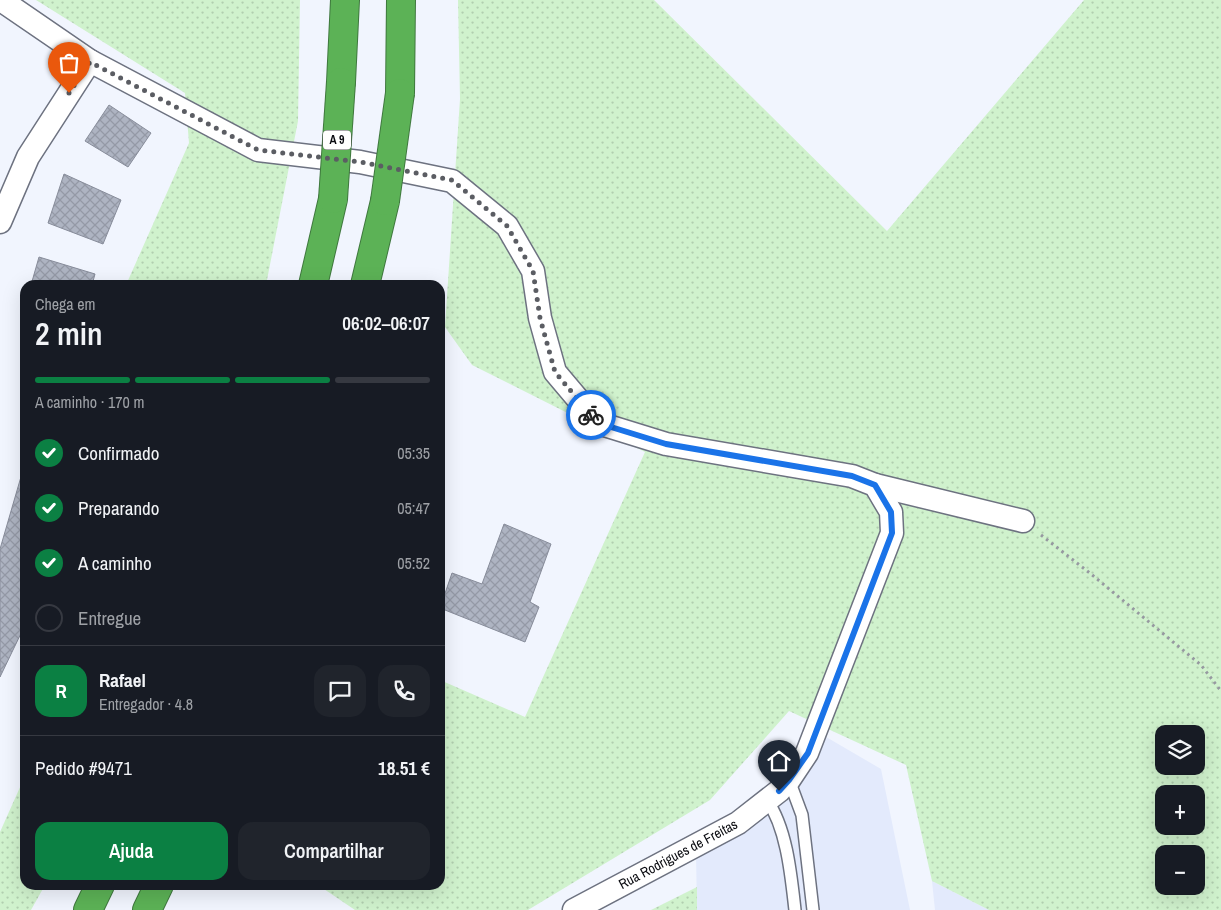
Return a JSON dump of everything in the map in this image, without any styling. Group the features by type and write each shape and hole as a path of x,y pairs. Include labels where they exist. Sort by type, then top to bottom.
{"highway":[{"name":"A 9","path":"314,280 332,198 345,0"},
{"path":"366,280 385,201 400,93 401,0"},
{"path":"88,910 98,890"},
{"path":"147,910 157,890"}],"street":[{"path":"1,0 90,62 258,150 360,162 452,180 507,226 533,271 540,318 555,372 598,423 666,444 852,476 875,485 1023,521"},
{"path":"0,222 28,157 90,62"},
{"name":"Rua Rodrigues de Freitas","path":"574,910 738,823 789,780 808,753 892,533 891,512 875,485"}],"lane":[{"path":"789,780 802,815 813,910"},
{"path":"767,800 775,811 782,834 795,910"}],"path":[{"path":"1023,521 1091,574 1201,666 1221,690"}],"shaded area":[{"path":"821,734 881,769 910,910 697,910 696,854 761,812"},
{"path":"932,881 989,910 935,910"}],"green space":[{"path":"36,0 300,0 298,121 267,280 128,280 189,143 185,93"},
{"path":"458,0 654,0 887,231 1084,0 1221,0 1221,910 989,910 932,881 906,765 789,711 710,800 528,910 355,910 325,890 445,890 445,682 525,717 645,452 472,365 445,327 460,99"},
{"path":"20,787 20,890 42,890 31,910 0,910 0,832"},
{"path":"697,887 697,910 651,910"}],"building":[{"path":"109,105 151,133 128,167 85,141"},
{"path":"64,174 121,200 103,244 48,223"},
{"path":"39,257 95,274 93,280 32,280"},
{"path":"20,480 20,635 0,677 0,549"},
{"path":"504,524 551,544 530,602 539,607 525,642 445,610 445,593 452,573 482,584"}],"way so far":[{"path":"69,93 90,62 258,150 360,162 452,180 507,226 533,271 540,318 555,372 591,415"}],"route":[{"path":"591,415 598,423 666,444 852,476 875,485 891,512 892,533 808,753 779,791"}]}
